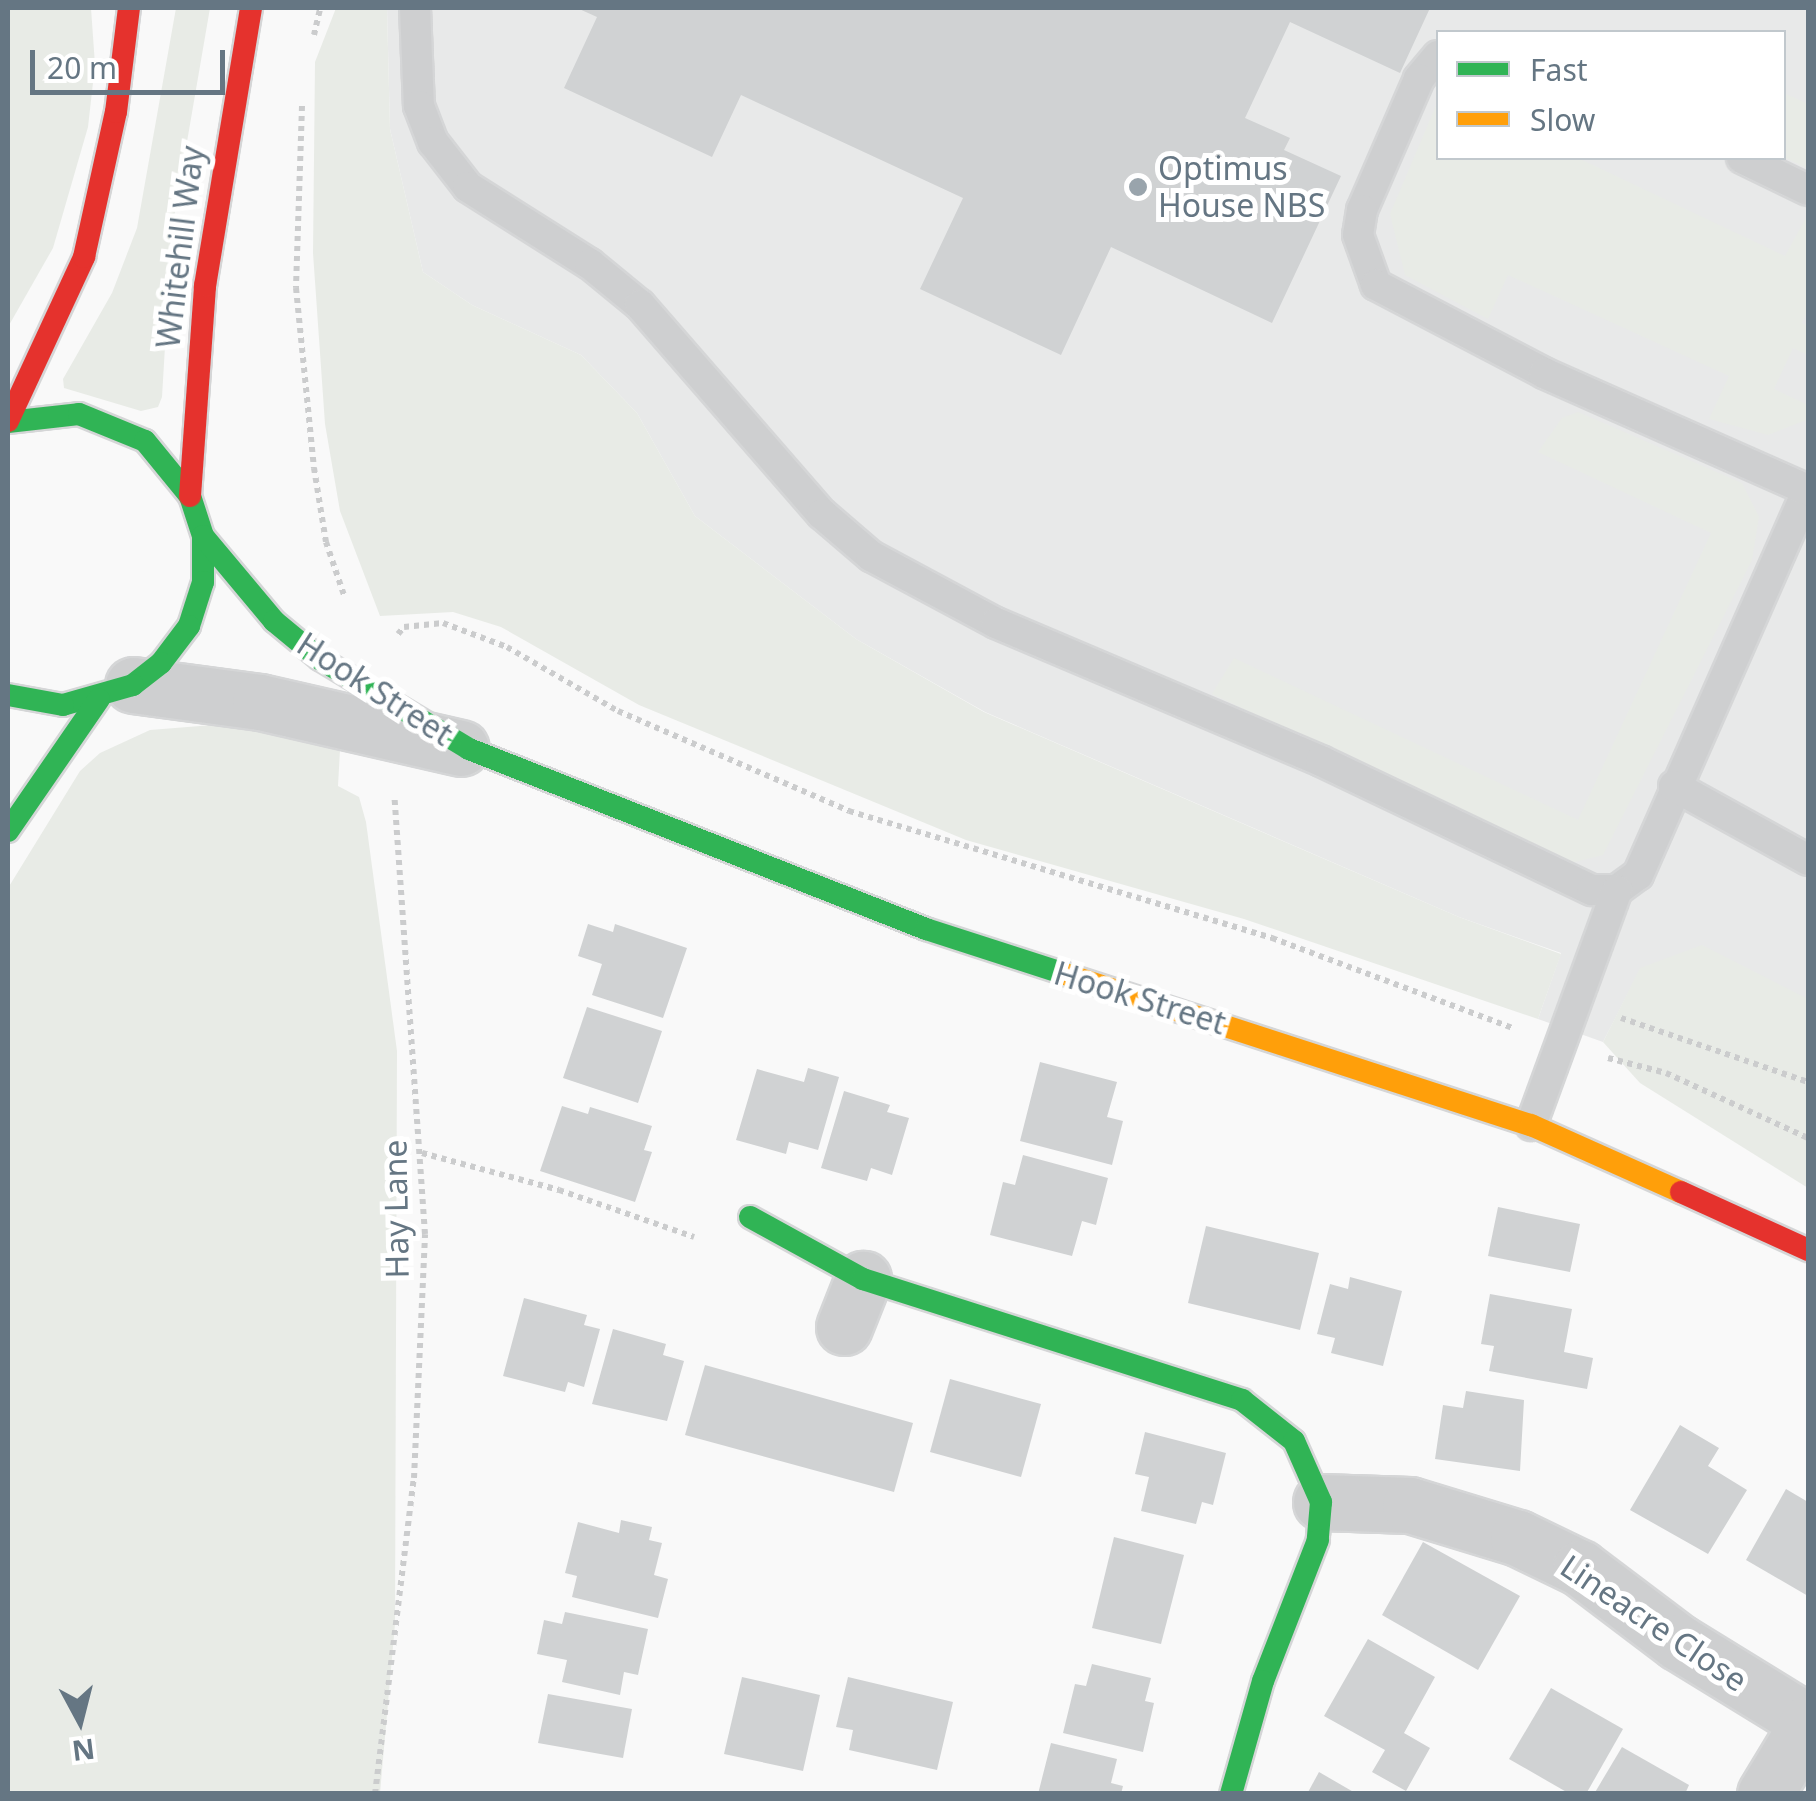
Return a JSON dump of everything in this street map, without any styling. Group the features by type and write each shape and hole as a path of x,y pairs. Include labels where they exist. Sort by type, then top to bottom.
{"street":[{"path":"8,422 84,257 116,112 129,8"},
{"name":"Whitehill Way","path":"190,496 205,286 251,8"},
{"path":"8,422 78,414 113,424 145,441 190,496 203,536 203,582 189,626 161,663 116,692 8,831"},
{"name":"Hook Street","path":"203,536 274,621 367,710"},
{"path":"8,695 63,704 116,692"},
{"name":"Hook Street","path":"116,692 367,710 926,929 1531,1125 1808,1250"},
{"path":"750,1218 854,1302 1242,1400 1294,1441 1321,1502 1318,1540 1263,1681 1231,1794"},
{"name":"Lineacre Close","path":"1321,1502 1410,1505 1518,1538 1580,1568 1678,1642 1808,1722 1766,1794"}],"lane":[{"path":"414,8 419,106 433,142 468,187 590,264 640,305 822,514 871,556 996,623 1303,753 1566,879 1592,890 1617,890"},
{"path":"1436,59 1420,79 1362,210 1358,234 1376,284 1544,373 1808,490 1638,874 1617,890 1531,1125"},
{"path":"1746,160 1808,190"},
{"path":"1674,786 1808,860"}],"path":[{"path":"311,45 320,8"},
{"path":"303,97 296,288 314,468 326,542 345,598 382,654 404,627 443,623 507,647 618,712 849,812 1272,938 1561,1046 1666,1074 1808,1138"},
{"name":"Hay Lane","path":"375,1794 414,1478 425,1234 422,1153 399,885 398,798 353,776 382,654"},
{"path":"1576,1005 1780,1067 1808,1082"},
{"path":"422,1153 559,1190 728,1250 750,1218"}],"shaded area":[{"path":"8,8 91,8 95,65 88,127 53,248 8,327"},
{"path":"176,8 210,8 172,229 162,397 158,407 141,411 64,388 63,379 112,293 137,228"},
{"path":"336,8 387,8 390,129 423,272 472,305 581,355 637,413 695,516 856,639 984,712 1459,917 1561,954 1538,1019 1244,919 966,840 639,705 501,627 453,612 380,616 340,511 325,424 313,253 315,62"},
{"path":"387,8 1808,8 1808,1005 1641,968 1603,1042 1538,1019 1561,953 1459,917 985,712 856,639 695,516 637,413 581,355 472,305 423,272 390,129"},
{"path":"1786,94 1808,104 1808,169 1786,158"},
{"path":"1436,106 1436,160 1582,160 1785,256 1808,214 1808,310 1802,323 1808,326 1808,355 1793,348 1774,389 1808,405 1806,420 1768,435 1709,419 1729,376 1508,275 1488,319 1405,275 1390,214"},
{"path":"1578,412 1742,483 1759,517 1752,560 1603,855 1571,863 1212,694 1234,658 1578,820 1711,533 1538,452 1562,418"},
{"path":"225,724 340,750 338,786 359,797 366,822 397,1051 395,1624 380,1793 8,1793 8,888 80,771 100,753 150,730"},
{"path":"1702,945 1808,999 1808,1188 1640,1083 1603,1042 1640,968"}],"building":[{"name":"Optimus House NBS","path":"577,8 1430,8 1400,73 1290,22 1245,118 1290,138 1284,150 1341,176 1272,323 1111,247 1061,355 920,289 963,198 741,95 712,157 564,88 597,17"},
{"path":"588,924 613,932 615,924 687,948 663,1018 592,995 602,964 578,956"},
{"path":"587,1007 662,1031 638,1103 563,1078"},
{"path":"1040,1062 1117,1082 1107,1117 1123,1121 1112,1165 1020,1141"},
{"path":"808,1068 839,1077 818,1150 789,1142 786,1154 736,1140 757,1069 804,1082"},
{"path":"844,1091 890,1105 887,1112 909,1118 892,1175 871,1168 867,1181 821,1168"},
{"path":"562,1106 588,1114 590,1107 652,1126 644,1150 652,1152 635,1202 540,1171"},
{"path":"1023,1155 1108,1178 1096,1225 1082,1221 1072,1256 990,1235 1003,1182 1015,1185"},
{"path":"1498,1207 1580,1224 1570,1272 1488,1256"},
{"path":"1206,1226 1319,1253 1300,1330 1188,1303"},
{"path":"1350,1277 1402,1291 1383,1366 1331,1353 1335,1338 1317,1334 1330,1284 1348,1289"},
{"path":"1490,1294 1572,1309 1564,1352 1593,1358 1587,1389 1489,1371 1494,1346 1481,1344"},
{"path":"524,1298 587,1315 584,1325 600,1329 584,1387 568,1382 565,1392 503,1376"},
{"path":"613,1329 666,1344 663,1355 684,1361 667,1421 592,1404"},
{"path":"705,1365 913,1423 894,1492 685,1435"},
{"path":"950,1379 1041,1404 1021,1477 930,1452"},
{"path":"1466,1391 1524,1400 1520,1471 1435,1459 1443,1405 1463,1408"},
{"path":"1680,1425 1719,1448 1708,1466 1747,1490 1708,1554 1630,1510"},
{"path":"1145,1432 1226,1453 1213,1505 1202,1502 1196,1524 1141,1511 1149,1477 1135,1474"},
{"path":"1786,1489 1808,1502 1808,1596 1746,1560"},
{"path":"621,1520 652,1527 649,1540 662,1543 654,1575 668,1579 658,1618 572,1597 577,1576 565,1573 578,1522 619,1533"},
{"path":"1114,1537 1184,1555 1161,1644 1092,1628"},
{"path":"1423,1542 1520,1596 1478,1670 1382,1615"},
{"path":"565,1612 648,1629 638,1675 624,1672 620,1695 562,1682 567,1660 537,1654 544,1620 562,1624"},
{"path":"1368,1639 1435,1677 1404,1733 1430,1748 1406,1791 1372,1772 1385,1750 1324,1716"},
{"path":"1092,1664 1151,1678 1145,1701 1154,1703 1143,1752 1063,1733 1075,1684 1086,1686"},
{"path":"742,1677 820,1695 803,1771 724,1754"},
{"path":"848,1677 953,1702 937,1770 849,1750 853,1730 836,1727"},
{"path":"1551,1688 1623,1729 1586,1794 1570,1794 1509,1759"},
{"path":"548,1694 632,1709 623,1758 538,1743"},
{"path":"1051,1743 1117,1759 1111,1783 1123,1786 1121,1794 1038,1794"},
{"path":"1622,1747 1689,1785 1685,1794 1594,1794"},
{"path":"1319,1772 1357,1794 1307,1794"}],"traffic: fast":[{"path":"8,422 79,414 145,441 190,496 203,536 203,582 189,626 161,663 133,685 63,705 8,695"},
{"path":"203,536 274,621 320,659 469,749 926,929 1065,974"},
{"path":"8,831 99,699"},
{"path":"750,1217 863,1279 1242,1400 1294,1441 1321,1502 1318,1540 1263,1681 1231,1794"}],"traffic: slow":[{"path":"1065,974 1531,1125 1681,1192"}],"traffic: jam":[{"path":"8,421 84,257 116,112 129,8"},
{"path":"190,496 205,286 251,8"},
{"path":"1681,1192 1808,1250"}],"place":[{"name":"Optimus House NBS","path":"1138,187"}]}
